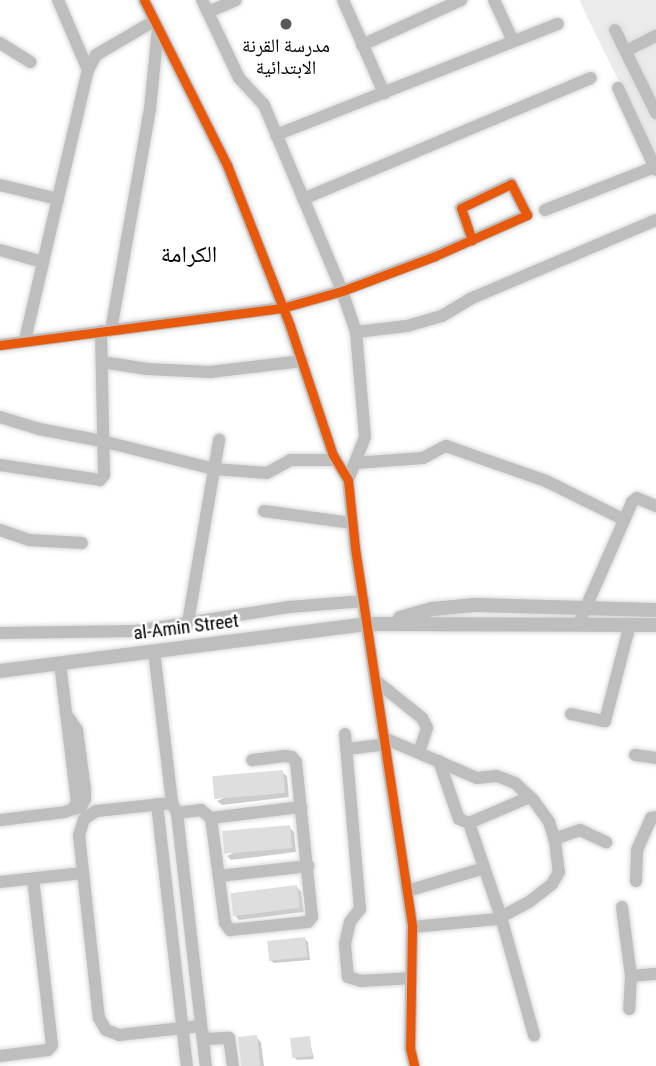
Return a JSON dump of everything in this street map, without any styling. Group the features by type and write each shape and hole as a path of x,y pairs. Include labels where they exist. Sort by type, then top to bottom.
{"main road":[{"name":"al-Amin Street","path":"372,624 432,609 475,605 656,610"},
{"name":"al-Amin Street","path":"0,671 372,624 656,625"}],"street":[{"path":"58,0 88,70"},
{"path":"144,0 227,165 302,361 336,460 348,480 363,601 372,624 376,681 412,927 410,1048 414,1066"},
{"path":"236,0 205,6 239,78 264,105 342,291 356,332 365,437 348,480"},
{"path":"343,0 384,93"},
{"path":"362,45 461,0"},
{"path":"494,0 513,41"},
{"path":"276,135 558,24"},
{"path":"25,340 88,70 96,55 156,25"},
{"path":"0,465 100,480 104,475 102,362 150,109 156,25"},
{"path":"615,30 656,111"},
{"path":"626,51 656,36"},
{"path":"0,43 30,62"},
{"path":"303,198 591,78"},
{"path":"545,210 655,169 618,88"},
{"path":"0,345 282,308 342,291 472,240 527,215 511,184 461,208 472,240"},
{"path":"0,185 58,199"},
{"path":"356,332 407,326 442,316 470,299 656,220"},
{"path":"0,250 43,262"},
{"path":"102,362 147,369 210,372 302,361"},
{"path":"0,417 39,429 102,441 214,469 267,472 290,460 336,460"},
{"path":"188,622 219,440"},
{"path":"355,463 423,458 446,446 546,481 623,519"},
{"path":"579,623 583,607 623,519 637,498 656,506"},
{"path":"264,510 352,523"},
{"path":"0,530 29,540 82,543"},
{"path":"0,633 136,631 289,607 363,601"},
{"path":"571,714 605,721 630,624"},
{"path":"154,651 206,1066"},
{"path":"2,820 73,809 77,802 60,663"},
{"path":"376,681 422,718 427,728 418,752"},
{"path":"345,734 360,909 350,922 345,944 348,977 361,981 411,978"},
{"path":"347,749 384,741 418,752 477,778 497,776 515,783 530,797 549,822 555,839 559,872 552,884 529,902 501,917 412,927"},
{"path":"635,755 656,758"},
{"path":"202,1030 184,1028 119,1035 106,1030 99,1018 79,835 85,819 96,810 157,804 205,810 211,818 225,923 230,930 308,922 313,917 313,906 296,762 292,757 252,760"},
{"path":"439,761 459,819 469,823 530,797"},
{"path":"157,804 187,1066"},
{"path":"211,818 301,807"},
{"path":"636,881 637,850 651,818 656,817"},
{"path":"469,823 501,917 534,1035"},
{"path":"555,839 580,830 606,842"},
{"path":"219,876 309,866"},
{"path":"407,891 484,868"},
{"path":"0,882 83,873"},
{"path":"0,1056 48,1050 52,1045 33,879"},
{"path":"622,907 631,976 629,1009"},
{"path":"631,976 656,974"},
{"path":"202,1030 207,1039 229,1038 233,1066"},
{"path":"29,1052 31,1066"}],"shaded area":[{"path":"579,0 656,0 656,157"}],"building":[{"path":"283,770 285,793 214,799 212,776"},
{"path":"290,825 292,848 224,854 222,831"},
{"path":"297,885 300,908 233,916 230,893"},
{"path":"305,937 307,957 269,961 267,941"},
{"path":"257,1035 260,1066 241,1066 238,1037"},
{"path":"310,1036 312,1056 292,1058 290,1038"}],"cycle path":[{"path":"144,0 227,165 290,326 333,455 348,480 355,548 412,927 410,1048 414,1066"},
{"path":"0,345 282,308 342,291 435,256 527,215 511,184 461,208 472,240"}],"place":[{"name":"مدرسة القرنة الابتدائية","path":"286,24"}],"district":[{"name":"الكرامة","path":"189,255"}]}
